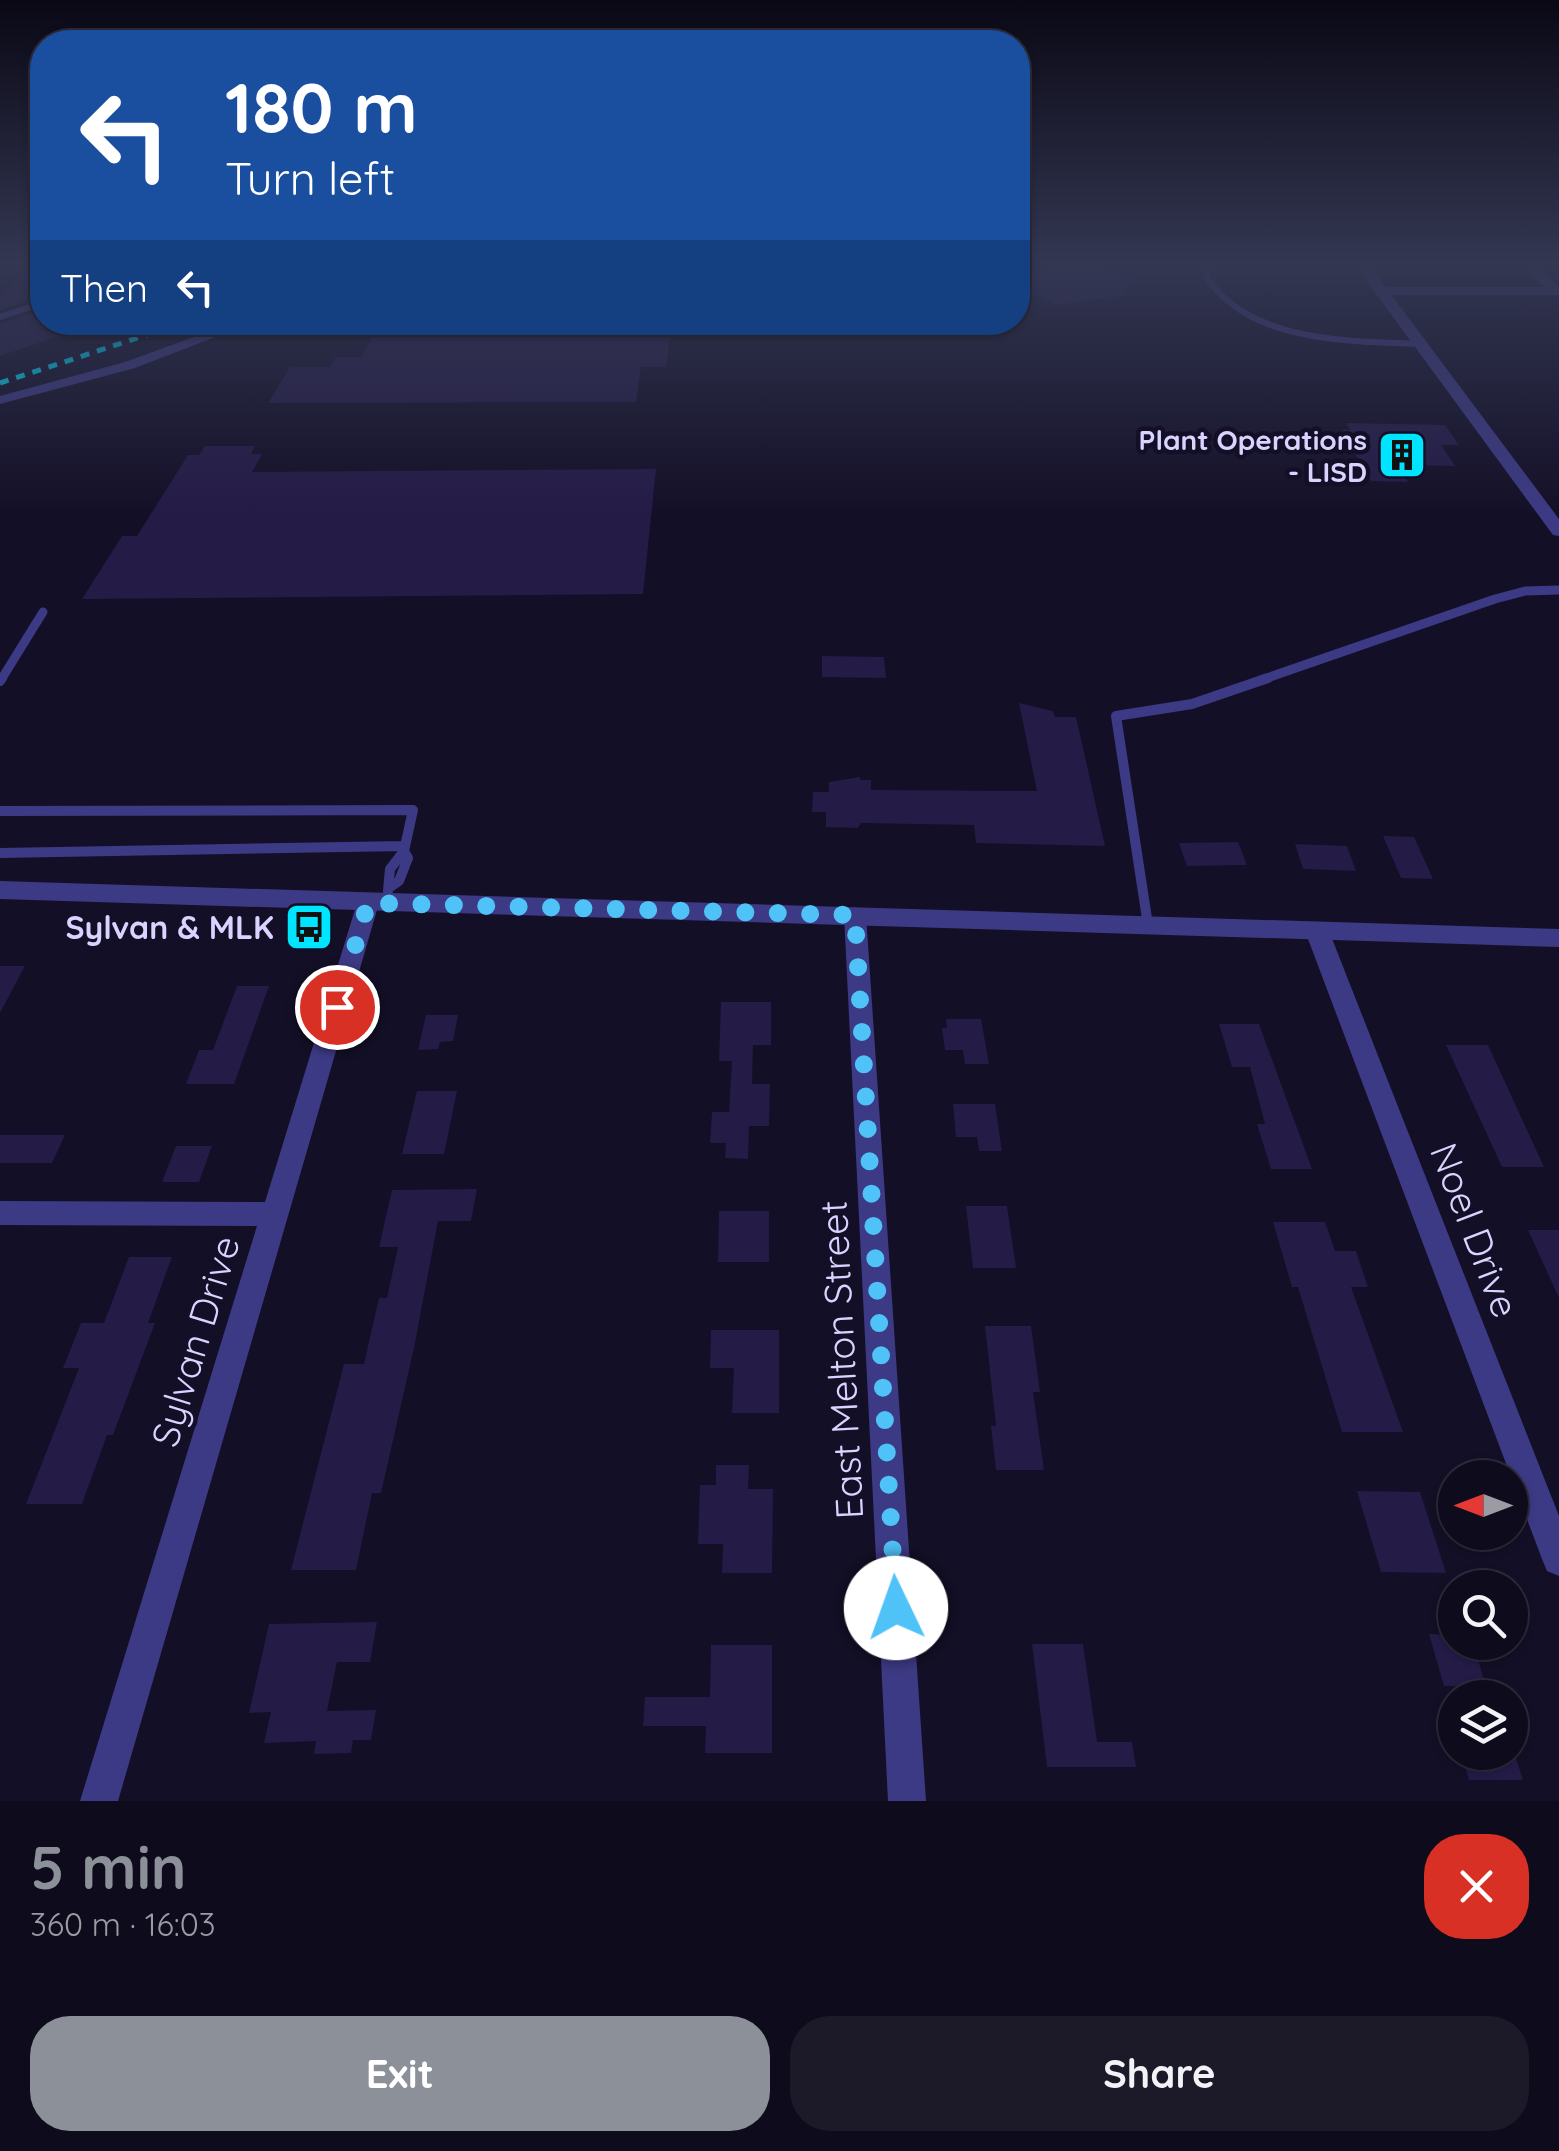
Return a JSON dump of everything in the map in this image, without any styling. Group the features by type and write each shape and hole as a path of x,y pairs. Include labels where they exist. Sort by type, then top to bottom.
{"street":[{"path":"0,400 175,349"},
{"path":"1424,349 1559,531"},
{"path":"0,890 380,898 1559,938"},
{"name":"Sylvan Drive","path":"99,1801 275,1214 380,898"},
{"name":"East Melton Street","path":"855,915 907,1801"},
{"name":"Noel Drive","path":"1317,930 1559,1558"},
{"path":"0,1212 275,1214"}],"lane":[{"path":"1148,925 1116,716 1192,704 1495,599 1525,591 1559,590"},
{"path":"2,676 43,612"},
{"path":"0,811 413,810 404,849 408,858 399,881 380,898"},
{"path":"0,853 404,849"}],"building":[{"path":"0,349 21,349 0,356"},
{"path":"366,349 668,349 666,367 641,367 636,402 268,403 290,367 330,367 336,357 362,357"},
{"name":"Plant Operations - LISD","path":"1346,423 1445,425 1459,445 1441,445 1455,466 1398,465 1408,482 1371,481 1342,430 1350,430"},
{"path":"205,446 255,446 251,454 262,454 252,472 656,469 643,594 82,599 122,536 137,536 188,455 199,455"},
{"path":"822,656 884,657 886,678 822,677"},
{"path":"1019,703 1053,711 1055,717 1076,717 1105,846 976,843 974,825 861,823 858,828 826,827 826,812 812,812 813,792 829,792 829,782 860,777 871,780 871,790 1037,791"},
{"path":"1383,836 1414,837 1433,879 1401,878"},
{"path":"1238,842 1247,865 1187,866 1179,843"},
{"path":"1295,844 1347,846 1356,871 1303,869"},
{"path":"0,966 25,966 0,1013"},
{"path":"237,986 269,986 234,1084 186,1084 199,1050 213,1050"},
{"path":"721,1002 771,1002 771,1045 753,1045 752,1084 770,1084 769,1126 749,1126 748,1159 725,1158 726,1143 710,1143 712,1112 729,1112 732,1061 719,1061"},
{"path":"426,1015 458,1015 453,1041 440,1042 438,1049 418,1050"},
{"path":"946,1019 981,1019 989,1064 965,1064 963,1050 945,1050 942,1028 947,1028"},
{"path":"1219,1024 1259,1024 1312,1169 1271,1169 1257,1124 1265,1124 1250,1067 1232,1067"},
{"path":"1446,1045 1488,1045 1544,1167 1502,1167"},
{"path":"417,1091 457,1091 444,1154 402,1154"},
{"path":"953,1104 995,1104 1002,1151 979,1151 977,1137 956,1137"},
{"path":"0,1135 65,1135 52,1163 0,1163"},
{"path":"176,1146 212,1146 199,1182 162,1182"},
{"path":"477,1189 471,1221 438,1221 381,1493 372,1493 356,1570 291,1570 344,1364 364,1364 379,1298 387,1298 398,1247 379,1247 392,1190"},
{"path":"966,1206 1007,1206 1016,1268 973,1268"},
{"path":"719,1211 769,1211 769,1262 718,1262"},
{"path":"1273,1222 1325,1222 1335,1251 1356,1251 1368,1287 1351,1287 1403,1432 1342,1432 1298,1287 1292,1287"},
{"path":"1528,1230 1559,1230 1559,1298"},
{"path":"129,1257 172,1257 148,1323 155,1323 113,1435 107,1435 82,1504 26,1504 79,1368 63,1368 81,1323 104,1323"},
{"path":"985,1326 1031,1326 1040,1392 1033,1392 1044,1470 996,1470 991,1426 996,1426"},
{"path":"711,1330 779,1330 779,1413 732,1413 734,1368 710,1368"},
{"path":"716,1465 749,1465 748,1489 773,1489 772,1573 722,1573 723,1544 698,1544 700,1485 716,1485"},
{"path":"1357,1491 1420,1492 1445,1570 1381,1572"},
{"path":"377,1622 370,1662 337,1662 327,1711 376,1710 371,1740 353,1740 351,1753 314,1754 316,1741 264,1743 271,1712 249,1713 269,1624"},
{"path":"1429,1634 1438,1634 1438,1660 1478,1660 1484,1680 1442,1680"},
{"path":"1032,1644 1083,1644 1097,1742 1132,1742 1136,1767 1047,1767"},
{"path":"711,1645 772,1645 772,1753 705,1753 706,1726 643,1726 645,1697 710,1697"},
{"path":"1466,1770 1520,1770 1523,1780 1469,1780"}],"railway":[{"path":"0,383 104,349"}],"place":[{"name":"Plant Operations - LISD","path":"1402,455"},
{"name":"Sylvan & MLK","path":"309,927"}],"route":[{"path":"337,1007 368,903 855,915 896,1608"}]}
